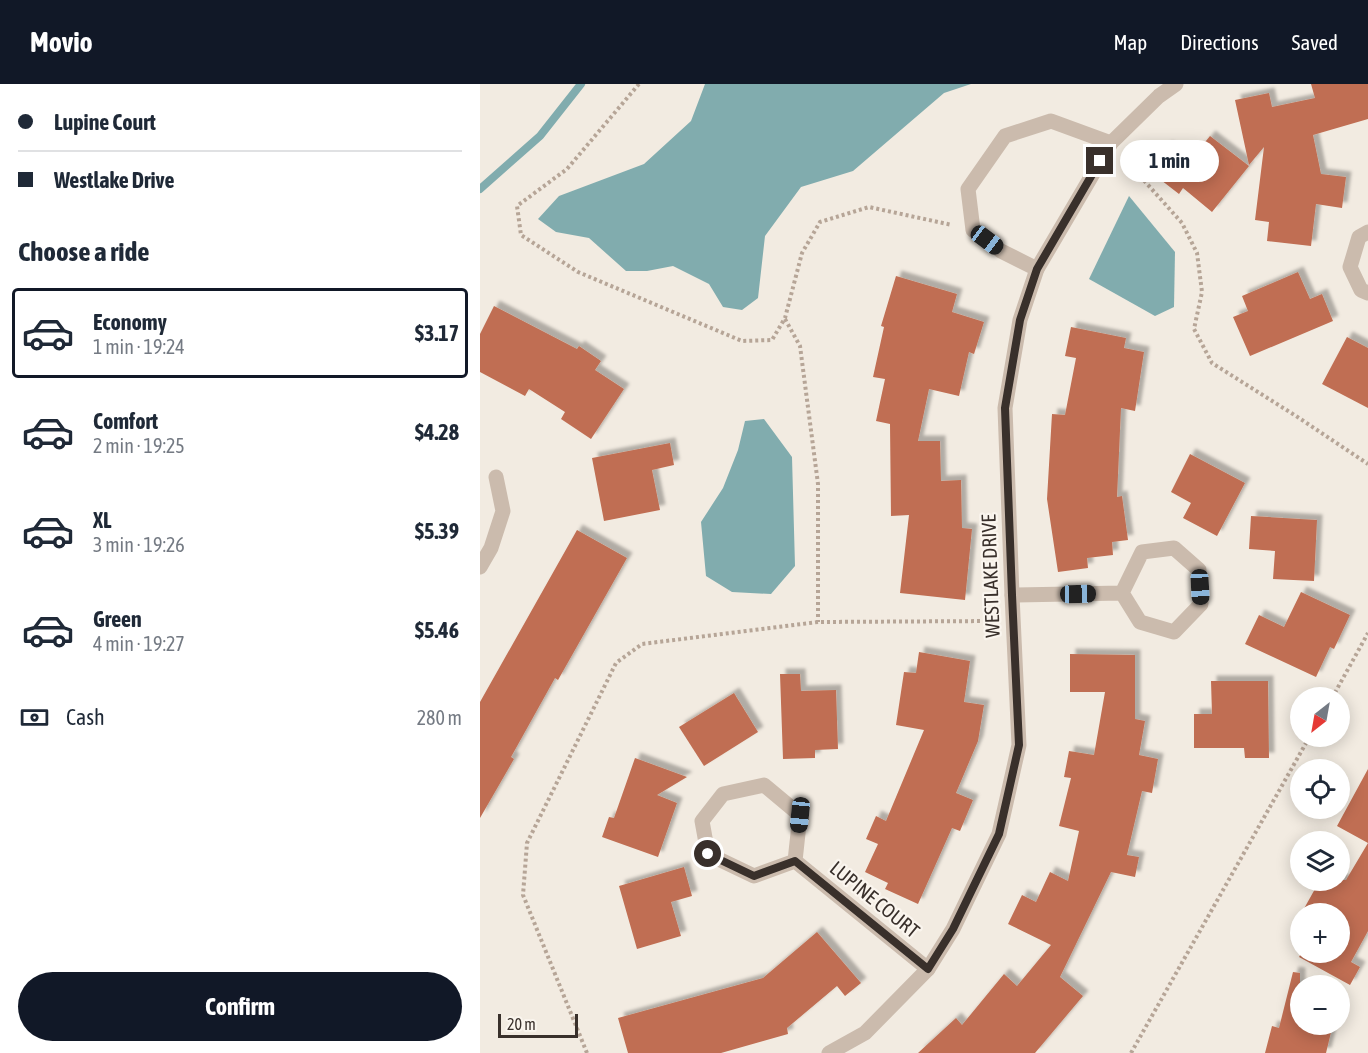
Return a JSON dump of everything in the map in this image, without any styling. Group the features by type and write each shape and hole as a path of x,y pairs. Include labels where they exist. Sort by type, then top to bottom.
{"street":[{"name":"WESTLAKE DRIVE","path":"829,1053 865,1033 928,969 953,929 999,834 1019,745 1005,408 1020,320 1037,269 1111,143 1160,96 1176,84"},
{"path":"1037,269 1001,251 973,230 968,189 1005,135 1051,121 1111,143"},
{"path":"1368,232 1359,237 1350,267 1361,290 1368,293"},
{"path":"480,567 491,548 503,511 496,477"},
{"path":"1174,548 1200,570 1201,604 1174,632 1140,622 1122,593 1142,552 1174,548"},
{"path":"1012,595 1122,593"},
{"path":"764,785 800,815 795,861 754,876 708,854 702,821 723,794 764,785"},
{"name":"LUPINE COURT","path":"795,861 928,969"}],"path":[{"path":"639,84 567,169 517,206 521,235 578,272 741,341 772,340 785,318 802,253 820,222 869,207 973,230"},
{"path":"1111,143 1182,223 1197,253 1202,292 1194,329 1212,363 1368,464"},
{"path":"785,318 800,346 818,484 818,622"},
{"path":"587,1053 523,895 527,843 616,663 642,644 818,622 1013,621"},
{"path":"1338,687 1368,633"},
{"path":"1131,1053 1304,747"}],"water":[{"path":"705,84 971,84 944,93 853,171 801,187 765,236 758,298 742,310 723,307 709,284 673,266 647,271 626,271 589,238 556,232 538,219 559,196 644,164 691,121"},
{"path":"1129,196 1175,252 1174,307 1155,316 1089,279"},
{"path":"764,419 792,457 795,566 771,594 732,592 706,576 701,522 723,488 738,450 745,421"}],"building":[{"path":"1311,84 1368,84 1368,119 1313,135 1321,174 1346,177 1342,208 1316,204 1311,246 1267,241 1269,222 1255,220 1264,147 1249,165 1235,100 1269,93 1272,107 1315,98"},
{"path":"1210,136 1249,166 1212,212 1183,188 1179,194 1148,170 1167,146 1189,162"},
{"path":"1298,272 1310,299 1322,294 1333,321 1250,356 1233,317 1248,311 1242,296"},
{"path":"896,276 957,294 952,312 984,322 974,354 969,352 959,396 929,389 918,441 940,441 941,481 961,480 962,528 972,529 965,600 900,593 909,515 891,516 890,424 876,421 885,379 873,377 884,327 881,326"},
{"path":"494,306 577,349 579,346 601,361 595,370 624,389 591,439 561,419 565,412 529,389 525,396 480,372 480,334"},
{"path":"1071,327 1126,338 1124,348 1144,352 1135,411 1121,408 1117,497 1122,496 1128,540 1112,542 1113,555 1087,558 1088,568 1058,572 1047,499 1052,414 1065,415 1076,358 1065,356"},
{"path":"1347,337 1368,348 1368,408 1322,384"},
{"path":"670,443 674,465 652,470 660,510 604,521 592,458"},
{"path":"1190,454 1245,483 1217,536 1183,518 1191,503 1171,492"},
{"path":"1251,516 1317,520 1314,581 1273,579 1275,551 1249,549"},
{"path":"577,530 627,558 558,680 555,678 511,757 514,759 480,818 480,702"},
{"path":"1301,592 1350,615 1334,649 1330,647 1316,677 1245,644 1259,615 1284,627"},
{"path":"919,652 970,661 964,702 984,705 978,741 956,793 973,800 960,831 952,828 918,904 885,889 888,883 865,872 878,844 866,839 876,816 886,821 924,730 896,725 904,672 916,673"},
{"path":"1070,654 1135,655 1135,719 1145,721 1139,755 1158,759 1152,793 1142,791 1127,855 1139,857 1135,877 1111,872 1060,977 1083,996 1035,1053 918,1053 956,1018 962,1025 1004,974 1017,986 1051,945 1008,924 1022,895 1036,902 1050,872 1068,881 1079,831 1059,826 1071,778 1064,777 1069,751 1094,755 1105,692 1070,692"},
{"path":"780,674 800,674 801,691 836,690 838,749 815,750 815,758 783,759"},
{"path":"1211,681 1268,681 1269,758 1245,758 1244,748 1194,748 1194,714 1212,714"},
{"path":"734,693 758,732 704,766 679,727"},
{"path":"635,758 687,777 657,795 677,803 658,857 602,837 609,817 614,818"},
{"path":"1368,769 1368,843 1350,831 1337,826 1341,819 1350,819 1350,802"},
{"path":"1368,843 1368,931 1351,962 1360,967 1350,985 1350,975 1332,975 1310,963 1350,963 1350,903 1307,903 1314,891 1350,891 1350,873"},
{"path":"684,867 692,896 671,902 681,936 637,949 619,886"},
{"path":"817,932 861,983 845,996 837,986 787,1028 788,1034 721,1053 628,1053 618,1018 763,978"},
{"path":"1290,984 1290,1035 1330,1035 1326,1053 1265,1053 1272,1026 1279,1028"}],"waterway":[{"path":"480,189 540,136 581,84"}],"route":[{"path":"708,854 754,876 795,861 928,969 953,929 999,834 1019,745 1005,408 1020,320 1037,269 1100,161"}]}
